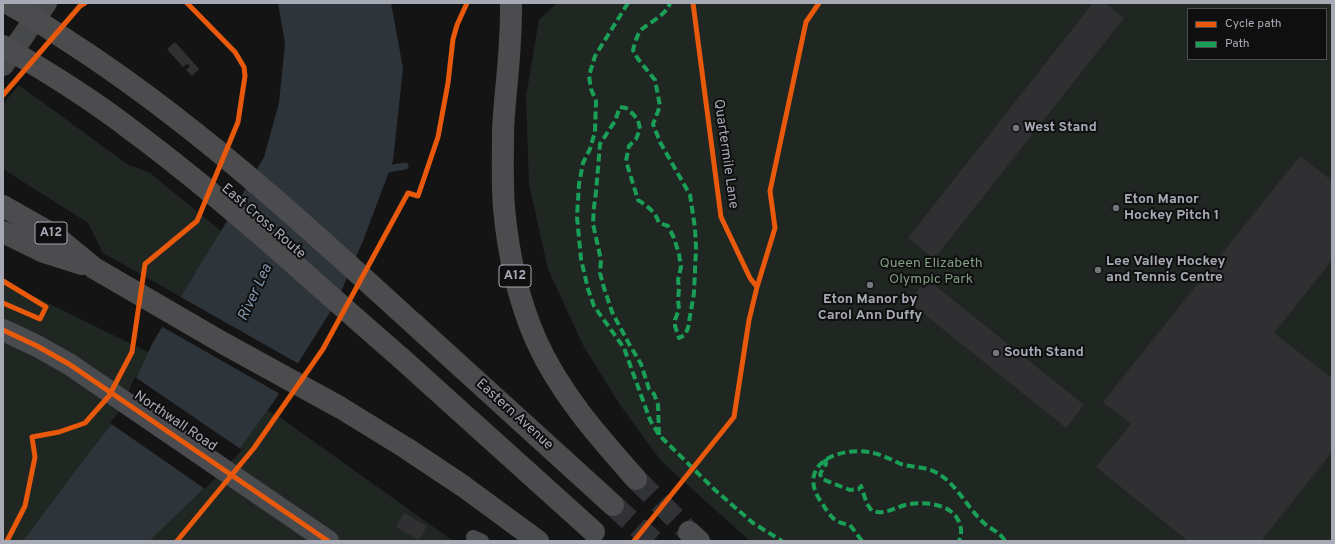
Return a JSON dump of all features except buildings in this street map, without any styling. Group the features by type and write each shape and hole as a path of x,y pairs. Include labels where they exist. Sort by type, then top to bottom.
{"highway":[{"name":"East Cross Route","path":"7,3 99,61 171,113 247,174 414,324"},
{"name":"A12","path":"511,3 511,37 504,131 503,191 513,266 523,304 536,340 553,372 573,404 598,436 636,479"},
{"name":"A12","path":"511,37 523,3"},
{"name":"East Cross Route","path":"4,59 63,82 133,131 175,163 238,214 594,532"},
{"name":"A12","path":"3,206 54,235 94,268 222,343 341,408 406,448 463,486 538,541"},
{"name":"A12","path":"3,232 44,252 94,268"},
{"name":"Eastern Avenue","path":"414,324 613,505"}],"main road":[{"path":"4,59 46,3"}],"street":[{"name":"Northwall Road","path":"3,330 37,346 88,377 328,541"}],"green space":[{"name":"Queen Elizabeth Olympic Park","path":"557,3 1332,3 1332,541 750,541 662,462 620,405 584,347 548,269 529,184 526,96 539,20"},
{"path":"19,85 127,164 150,173 221,231 181,297 103,253 88,223 3,169 3,104"},
{"path":"3,281 278,416 453,541 3,541"}],"water":[{"name":"River Lea","path":"278,3 391,3 403,68 393,161 363,241 337,301 275,400 238,451 196,496 149,541 23,541 120,414 153,342 227,221 264,157 279,103 285,43"}],"pier":[{"path":"179,296 299,364 280,394 161,326"},
{"path":"135,377 242,450 205,489 110,423 118,413"}],"waterway":[{"path":"381,170 405,166"}],"tunnel":[{"path":"636,479 689,532"},
{"path":"613,505 653,541"}],"marked path":[{"path":"628,3 595,56 589,76 591,89 596,101 595,132 590,149 583,163 579,184 577,217 581,259 588,289 594,306 624,348 650,420 659,435 715,490 753,523 782,541"},
{"path":"659,435 658,405 654,394 649,389 641,364 612,312 604,288 600,273 601,260 593,224 600,144 615,121 620,107 626,108 638,120 640,129 636,139 629,146 626,161 638,200 653,212 659,223 668,226 679,254 681,267 678,280 679,309 675,320 675,326 679,338 685,335 688,328 694,293 696,248 695,228 690,195 660,142 653,124 660,106 655,80 638,59 633,50 640,31 662,14 670,3"},
{"path":"862,541 850,525 844,524 832,518 815,491 813,483 814,474 820,464 826,459 841,453 858,451 873,453 884,456 901,464 928,469 937,473 950,483 979,518 1001,535 1005,541"},
{"path":"825,459 826,464 820,474 822,479 850,490 859,489 861,486 867,504 872,511 885,512 905,505 919,503 935,505 949,510 954,514 961,528 959,541"}],"cycle path":[{"path":"3,95 80,6 85,3"},
{"path":"7,541 25,506 35,457 32,437 59,432 85,423 109,396 132,352 145,264 197,221 238,122 245,76 244,67 235,52 187,3"},
{"path":"177,541 254,448 323,349 408,193 418,196 438,137 448,83 453,39 457,25 467,3"},
{"name":"Quartermile Lane","path":"634,541 734,417 749,320 757,287 750,278 721,217 693,3"},
{"path":"757,287 775,228 770,191 806,22 819,3"},
{"path":"3,281 46,307 40,319 3,303"},
{"path":"3,330 37,346 69,364 328,541"}],"place":[{"name":"West Stand","path":"1016,128"},
{"name":"Eton Manor Hockey Pitch 1","path":"1116,208"},
{"name":"Lee Valley Hockey and Tennis Centre","path":"1098,270"},
{"name":"Eton Manor by Carol Ann Duffy","path":"870,285"},
{"name":"South Stand","path":"996,353"}]}
